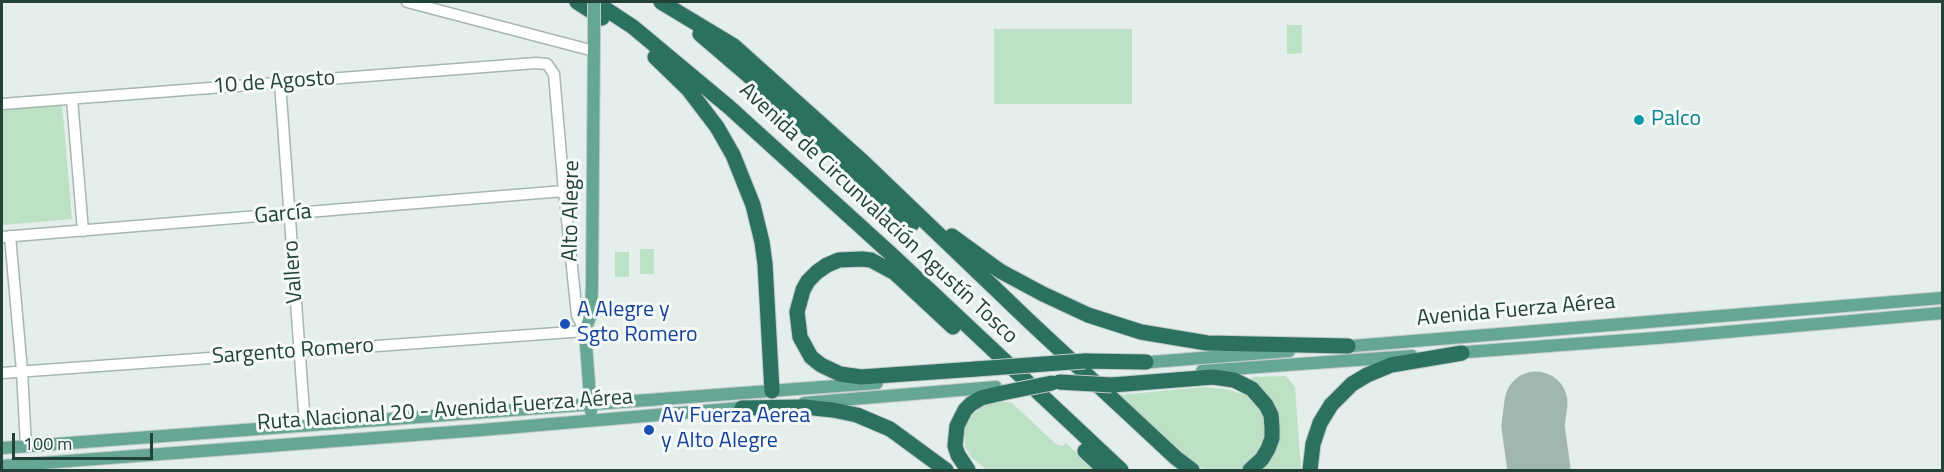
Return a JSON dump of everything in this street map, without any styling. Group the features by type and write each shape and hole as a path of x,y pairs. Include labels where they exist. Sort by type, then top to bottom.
{"highway":[{"path":"577,2 629,37 668,68 708,114 733,155 753,205 762,242 766,272 772,391"},
{"name":"Avenida de Circunvalación Agustín Tosco","path":"594,2 641,33 729,107 892,255 1121,471"},
{"path":"660,2 734,46 860,159 954,238 1022,283 1088,315 1141,332 1207,343 1348,346"},
{"name":"Avenida de Circunvalación Agustín Tosco","path":"660,2 725,54 844,161 1174,471"},
{"path":"860,159 1029,321 1192,471"},
{"path":"1105,471 1057,424 1024,379 962,335 895,273 871,260 851,258 827,265 813,276 803,290 797,312 800,337 811,357 831,371 861,377 979,372 1089,364 1146,362"},
{"path":"1310,471 1320,423 1330,405 1352,384 1391,365 1462,353"},
{"path":"968,471 955,446 957,426 971,404 999,390 1055,382 1213,377 1234,380 1252,389 1266,405 1272,427 1272,438 1262,459 1250,471"},
{"path":"742,408 820,408 857,416 890,429 946,471"}],"main road":[{"name":"Alto Alegre","path":"592,421 585,331 591,314 592,285 594,2"},
{"name":"Avenida Fuerza Aérea","path":"1146,362 1942,298"},
{"name":"Avenida Fuerza Aérea","path":"1109,382 1378,357 1650,339 1942,313"},
{"path":"1648,321 1650,339"},
{"name":"Ruta Nacional 20 - Avenida Fuerza Aérea","path":"2,448 772,391 979,372"},
{"name":"Ruta Nacional 20 - Avenida Fuerza Aérea","path":"2,466 999,390"}],"street":[{"path":"407,2 594,51"},
{"name":"10 de Agosto","path":"2,104 536,63 547,64 554,74 564,191"},
{"name":"Vallero","path":"280,83 305,425"},
{"path":"72,99 83,231"},
{"path":"564,191 577,315 585,331"},
{"name":"García","path":"6,237 564,191"},
{"path":"6,237 22,371 26,446"},
{"name":"Sargento Romero","path":"2,373 585,331"}],"green space":[{"path":"1287,25 1302,25 1302,53 1287,54"},
{"path":"994,29 1132,29 1132,104 994,104"},
{"path":"62,103 72,219 2,225 2,108"},
{"path":"640,249 654,249 654,274 640,274"},
{"path":"615,252 629,252 629,277 615,277"},
{"path":"1286,376 1295,387 1301,470 1260,470 1276,445 1250,381 1252,377"},
{"path":"1205,387 1242,394 1244,391 1252,397 1265,417 1266,437 1259,455 1245,467 1237,470 1208,470 1199,467 1118,395"},
{"path":"1000,401 1012,403 1056,444 1062,446 1066,443 1094,470 987,470 971,457 965,446 965,424 969,417 985,404"}],"runway":[{"path":"1536,403 1533,426 1539,470"}],"place":[{"name":"Palco","path":"1639,120"},
{"name":"A Alegre y Sgto Romero","path":"565,324"},
{"name":"Av Fuerza Aerea y Alto Alegre","path":"649,430"}]}
